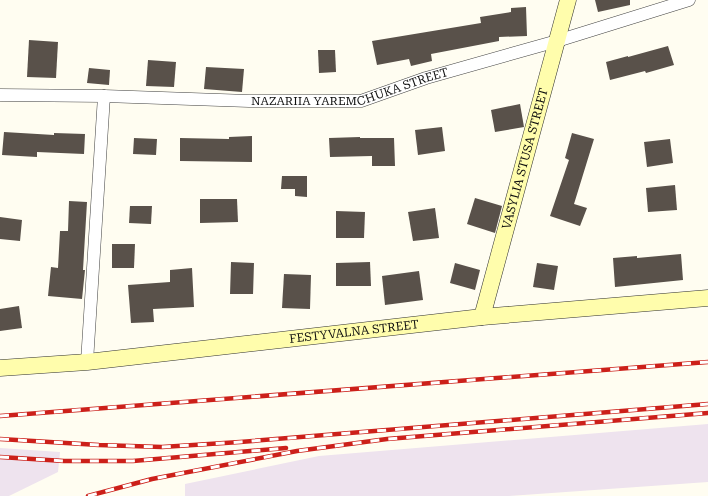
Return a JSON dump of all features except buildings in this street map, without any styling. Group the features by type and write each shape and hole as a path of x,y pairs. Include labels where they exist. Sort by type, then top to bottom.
{"street":[{"name":"VASYLIA STUSA STREET","path":"482,317 568,0"},
{"name":"NAZARIIA YAREMCHUKA STREET","path":"0,95 104,96 249,101 360,101 426,78 557,41 689,0"},
{"path":"87,362 104,96"},
{"name":"FESTYVALNA STREET","path":"0,368 87,362 482,317 708,298"}],"shaded area":[{"path":"708,424 708,482 509,496 185,496 185,484 319,456"},
{"path":"0,448 60,452 58,472 9,496 0,496"}],"railway":[{"path":"0,416 708,362"},
{"path":"0,439 162,447 708,404"},
{"path":"88,496 152,479 297,451 387,439 708,413"},
{"path":"0,457 64,461 133,461 286,448"}]}
